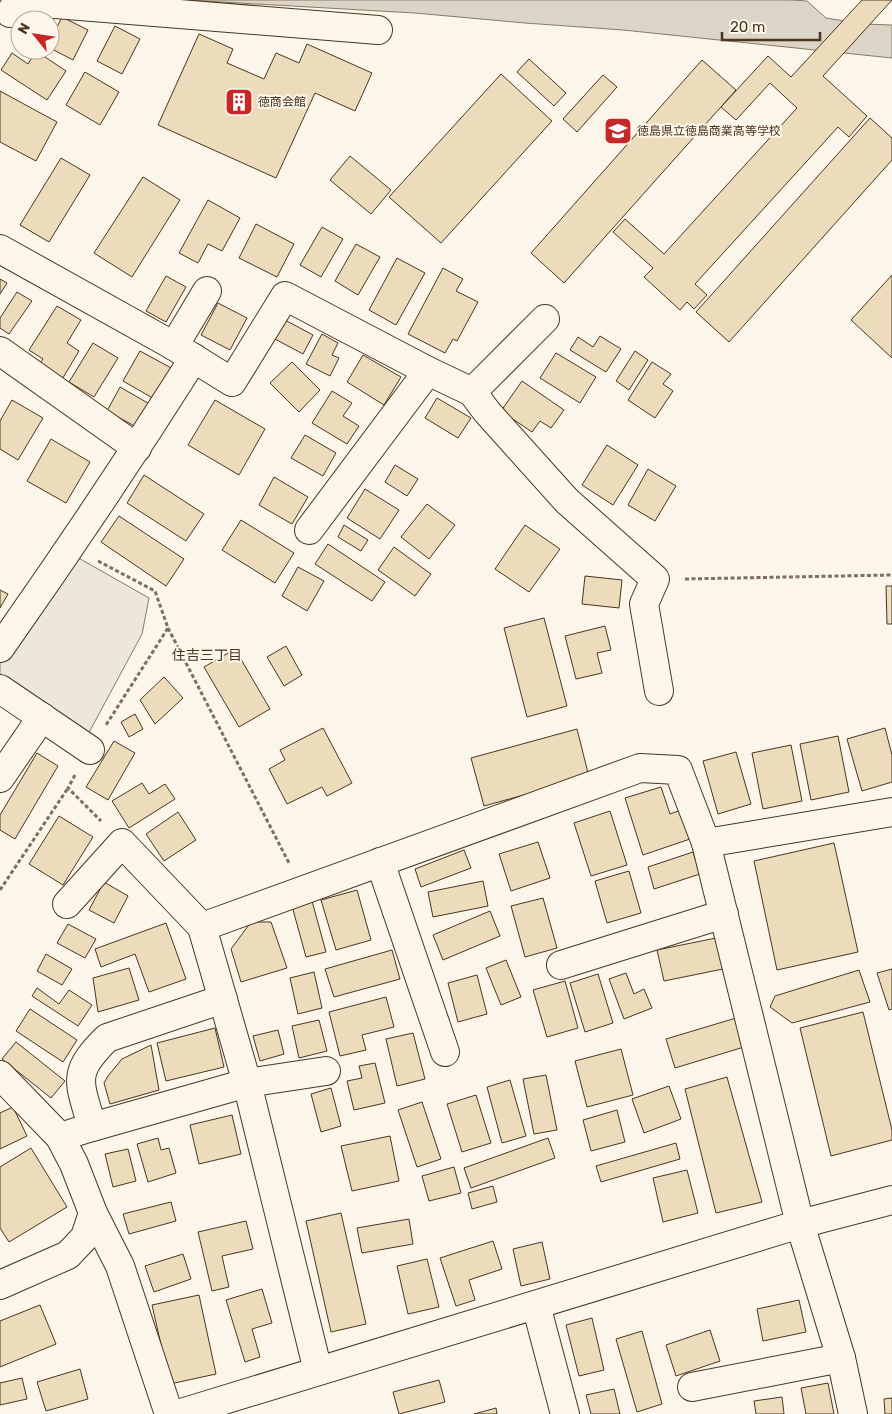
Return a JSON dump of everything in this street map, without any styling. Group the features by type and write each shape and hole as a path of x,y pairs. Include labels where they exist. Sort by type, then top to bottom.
{"street":[{"path":"3,16 18,1 378,30"},
{"path":"0,249 184,352 232,382 285,296 472,392 567,501 655,579 644,604 659,691"},
{"path":"0,648 137,448 184,352 207,291"},
{"path":"472,392 545,319"},
{"path":"0,351 137,448"},
{"path":"309,530 428,371"},
{"path":"0,689 90,750"},
{"path":"0,778 42,717"},
{"path":"202,927 640,768 678,770 706,843 800,1224 841,1358 853,1414"},
{"path":"706,843 892,812"},
{"path":"67,904 122,843 202,927 247,1083 318,1371"},
{"path":"380,862 445,1052"},
{"path":"561,965 724,914"},
{"path":"92,1127 80,1082 83,1067 94,1051 107,1038 223,999"},
{"path":"60,1137 247,1083 326,1071"},
{"path":"0,1075 60,1137 74,1164 93,1213 120,1266 169,1414"},
{"path":"178,1414 800,1224 892,1200"},
{"path":"0,1285 68,1255 85,1237 93,1213"},
{"path":"536,1304 565,1414"},
{"path":"692,1387 841,1358"}],"path":[{"path":"70,548 155,591 168,628 303,890"},
{"path":"655,579 892,575"},
{"path":"0,890 68,788 168,628"},
{"path":"68,788 122,843"}],"shaded area":[{"path":"186,0 807,1 826,18 863,24 892,25 892,58 623,30 415,13"},
{"path":"75,556 149,598 142,634 86,738 0,680 0,662"}],"building":[{"path":"862,0 892,0 823,76 867,116 849,137 838,127 695,284 707,295 694,309 687,302 680,310 644,277 653,268 613,232 625,219 664,254 797,108 770,83 736,120 721,107 768,56 791,77"},
{"path":"62,17 88,30 73,60 60,53 60,21"},
{"path":"115,26 140,39 122,74 97,61"},
{"name":"徳商会館","path":"199,34 233,49 227,63 264,79 276,53 299,63 307,44 372,73 355,111 315,93 276,178 158,125"},
{"path":"10,56 10,60 22,60 28,64 30,60 50,60 66,71 47,100 1,70"},
{"path":"529,59 566,93 554,106 517,72"},
{"path":"702,60 736,90 564,283 531,253"},
{"path":"85,72 119,92 100,125 66,105"},
{"path":"501,74 552,121 441,243 389,197"},
{"path":"603,75 617,87 577,132 563,119"},
{"path":"0,91 57,122 36,161 0,142"},
{"path":"870,118 892,138 892,160 729,342 696,312"},
{"path":"350,156 391,190 371,214 330,180"},
{"path":"61,158 90,175 49,242 20,225"},
{"path":"143,177 180,200 132,277 94,253"},
{"path":"208,200 240,218 222,251 208,244 198,263 179,253"},
{"path":"256,224 294,244 277,277 239,258"},
{"path":"322,227 343,239 321,277 300,265"},
{"path":"356,244 380,257 358,295 335,281"},
{"path":"397,258 425,273 396,325 369,310"},
{"path":"443,268 463,279 456,291 478,302 457,341 453,339 445,353 408,334"},
{"path":"892,275 892,358 851,320"},
{"path":"166,276 186,287 166,322 146,311"},
{"path":"0,279 7,283 0,294"},
{"path":"17,292 32,301 9,334 0,328 0,318"},
{"path":"218,303 247,318 230,350 201,335"},
{"path":"57,306 81,320 67,343 79,351 61,381 37,367 43,359 29,350"},
{"path":"283,319 313,335 303,354 273,338"},
{"path":"322,334 338,343 332,355 339,358 330,376 306,364"},
{"path":"600,336 621,349 606,372 570,350 578,337 593,347"},
{"path":"93,343 118,358 94,397 69,382"},
{"path":"140,351 173,369 156,400 123,381"},
{"path":"635,351 648,360 629,390 616,381"},
{"path":"556,353 596,377 580,403 540,378"},
{"path":"363,355 401,377 384,405 347,382"},
{"path":"292,362 320,390 299,412 270,383"},
{"path":"652,362 671,374 663,384 673,391 655,418 628,400"},
{"path":"522,381 564,410 551,428 540,421 532,432 501,411"},
{"path":"120,387 153,406 140,429 107,411"},
{"path":"332,391 352,403 343,416 359,426 347,444 312,423"},
{"path":"437,398 471,418 458,438 425,418"},
{"path":"12,400 43,418 18,460 0,449 0,421"},
{"path":"215,400 265,429 239,475 188,445"},
{"path":"305,435 336,453 323,476 291,458"},
{"path":"51,439 90,462 66,503 27,481"},
{"path":"607,445 638,465 613,505 582,485"},
{"path":"395,465 418,479 407,496 385,482"},
{"path":"648,469 676,486 655,521 628,505"},
{"path":"144,475 204,514 186,541 127,503"},
{"path":"274,477 308,497 292,524 259,505"},
{"path":"365,489 399,510 380,539 347,518"},
{"path":"427,504 455,525 429,559 401,537"},
{"path":"119,516 184,559 166,586 101,542"},
{"path":"241,520 294,553 275,583 222,550"},
{"path":"344,525 368,540 361,551 338,537"},
{"path":"525,525 560,549 529,592 495,569"},
{"path":"328,544 385,582 372,601 315,564"},
{"path":"394,547 431,574 415,596 378,570"},
{"path":"298,567 324,581 307,611 282,596"},
{"path":"585,576 622,580 619,608 582,604"},
{"path":"886,586 892,586 892,624 887,624"},
{"path":"0,590 8,594 0,608"},
{"path":"544,618 567,706 527,717 504,628"},
{"path":"605,626 611,650 597,653 602,673 576,679 565,636"},
{"path":"286,646 302,675 284,686 267,657"},
{"path":"235,649 270,709 239,727 204,667"},
{"path":"164,677 183,698 155,724 140,700"},
{"path":"135,714 143,729 129,737 121,722"},
{"path":"323,728 352,783 327,796 322,787 287,804 269,769 285,760 280,750"},
{"path":"885,728 892,755 892,782 862,791 847,739"},
{"path":"577,729 589,777 484,806 471,758"},
{"path":"838,736 849,792 811,800 800,744"},
{"path":"114,741 135,753 108,800 86,787"},
{"path":"791,745 802,801 763,809 752,753"},
{"path":"736,752 751,804 718,814 703,761"},
{"path":"37,753 58,766 15,839 0,830 0,815"},
{"path":"142,783 149,794 165,784 175,799 129,828 112,801"},
{"path":"661,787 670,814 681,810 690,839 643,855 625,798"},
{"path":"610,811 627,865 591,876 574,823"},
{"path":"178,812 196,840 164,861 146,834"},
{"path":"59,816 93,837 63,885 29,864"},
{"path":"538,842 550,878 511,891 499,854"},
{"path":"834,843 858,952 777,970 754,861"},
{"path":"464,850 471,868 421,887 415,869"},
{"path":"693,852 700,874 654,889 648,867"},
{"path":"629,871 641,913 607,923 595,881"},
{"path":"483,881 488,906 433,917 428,892"},
{"path":"104,882 128,896 114,923 89,910"},
{"path":"357,890 371,940 336,950 321,900"},
{"path":"543,898 557,948 525,957 511,906"},
{"path":"312,901 326,952 306,957 292,906"},
{"path":"490,911 500,936 443,960 433,935"},
{"path":"251,922 271,922 287,968 241,982 231,949"},
{"path":"166,923 186,979 149,992 135,954 101,967 95,949"},
{"path":"68,924 96,939 85,958 57,943"},
{"path":"716,938 723,969 664,981 657,950"},
{"path":"392,950 400,979 334,997 325,969"},
{"path":"46,954 72,969 62,985 37,971"},
{"path":"506,960 521,997 501,1005 486,968"},
{"path":"129,968 139,1000 98,1012 93,978"},
{"path":"892,969 892,1009 889,1010 877,973"},
{"path":"859,970 870,1002 792,1023 770,1007 775,996"},
{"path":"314,972 322,1008 298,1014 290,978"},
{"path":"626,973 634,994 644,989 652,1008 624,1019 609,979"},
{"path":"598,974 613,1023 585,1032 570,983"},
{"path":"477,975 487,1014 458,1022 448,983"},
{"path":"565,981 578,1028 547,1037 533,990"},
{"path":"37,988 59,1004 69,990 92,1005 78,1026 32,996"},
{"path":"386,997 394,1027 362,1035 366,1050 340,1056 329,1012"},
{"path":"30,1009 77,1040 63,1062 16,1031"},
{"path":"863,1012 892,1130 892,1140 831,1156 800,1028"},
{"path":"736,1018 744,1047 675,1068 666,1039"},
{"path":"319,1020 327,1051 299,1058 292,1026"},
{"path":"215,1028 224,1067 166,1081 157,1043"},
{"path":"278,1030 284,1054 260,1061 253,1036"},
{"path":"413,1033 425,1079 397,1086 386,1039"},
{"path":"16,1042 65,1081 51,1098 2,1059"},
{"path":"151,1045 159,1090 110,1104 104,1083 108,1076 122,1059"},
{"path":"621,1049 633,1095 587,1107 575,1061"},
{"path":"375,1063 385,1103 354,1110 347,1081 362,1078 359,1066"},
{"path":"546,1075 557,1130 534,1134 523,1079"},
{"path":"727,1077 762,1202 716,1213 685,1089"},
{"path":"510,1080 526,1136 502,1143 487,1087"},
{"path":"669,1086 681,1119 644,1133 632,1099"},
{"path":"331,1088 341,1126 321,1132 311,1094"},
{"path":"476,1095 491,1143 462,1152 447,1104"},
{"path":"422,1102 441,1159 417,1167 398,1110"},
{"path":"13,1107 27,1136 0,1149 0,1113"},
{"path":"617,1110 625,1142 591,1151 583,1120"},
{"path":"232,1115 241,1154 199,1164 190,1125"},
{"path":"390,1136 399,1181 352,1191 341,1146"},
{"path":"158,1138 161,1150 169,1148 176,1173 148,1182 137,1144"},
{"path":"548,1138 555,1158 471,1188 464,1168"},
{"path":"676,1143 680,1159 601,1182 596,1166"},
{"path":"31,1148 67,1207 9,1242 0,1228 0,1167"},
{"path":"128,1149 136,1181 113,1187 105,1154"},
{"path":"454,1167 461,1193 429,1201 422,1176"},
{"path":"687,1170 698,1213 663,1222 653,1178"},
{"path":"493,1186 497,1202 472,1209 468,1193"},
{"path":"171,1202 176,1221 129,1234 123,1214"},
{"path":"341,1213 366,1324 331,1332 306,1221"},
{"path":"409,1219 413,1244 362,1253 357,1228"},
{"path":"246,1221 253,1249 222,1256 229,1287 212,1291 198,1232"},
{"path":"493,1241 502,1269 469,1280 475,1300 456,1306 440,1258"},
{"path":"542,1242 550,1279 521,1286 513,1249"},
{"path":"183,1254 191,1279 154,1292 145,1266"},
{"path":"427,1259 439,1307 408,1314 397,1266"},
{"path":"262,1289 272,1323 252,1329 260,1357 245,1362 226,1300"},
{"path":"199,1295 216,1374 170,1384 152,1305"},
{"path":"799,1300 806,1332 763,1341 757,1309"},
{"path":"40,1305 56,1344 0,1367 0,1321"},
{"path":"592,1318 604,1370 579,1376 566,1325"},
{"path":"710,1330 720,1361 676,1376 666,1345"},
{"path":"642,1331 662,1404 637,1412 616,1339"},
{"path":"80,1369 88,1399 46,1411 37,1382"},
{"path":"22,1378 27,1399 0,1405 0,1383"},
{"path":"439,1380 445,1402 399,1414 393,1392"},
{"path":"828,1383 834,1414 806,1414 801,1388"},
{"path":"614,1389 620,1414 591,1414 586,1395"},
{"path":"782,1397 784,1414 756,1414 754,1401"},
{"path":"892,1398 892,1414 885,1414 884,1399"},
{"path":"496,1408 497,1414 474,1414"}],"place":[{"name":"徳商会館","path":"239,102"},
{"name":"徳島県立徳島商業高等学校","path":"618,131"}],"district":[{"name":"住吉三丁目","path":"207,655"}]}
